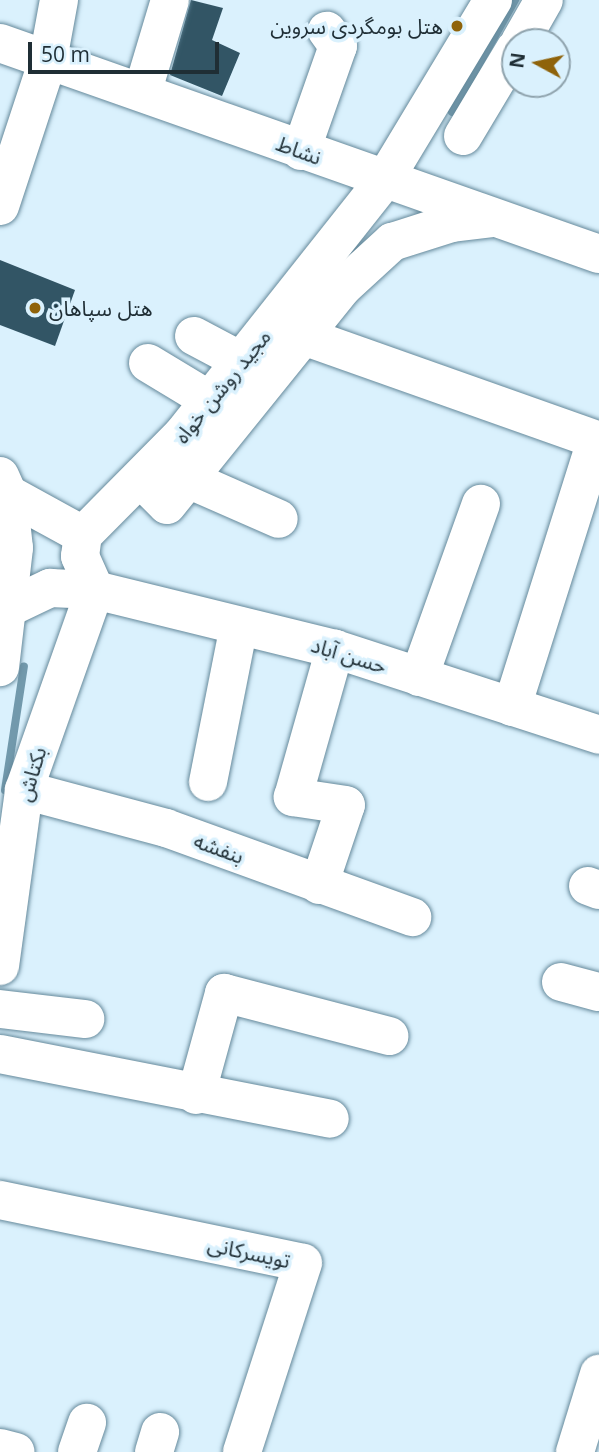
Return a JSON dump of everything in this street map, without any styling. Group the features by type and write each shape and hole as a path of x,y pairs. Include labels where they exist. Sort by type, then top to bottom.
{"street":[{"path":"0,206 48,60 59,0"},
{"path":"143,90 170,0"},
{"name":"مجید روشن خواه","path":"156,477 211,401 385,180 493,0"},
{"path":"528,28 544,0"},
{"path":"301,151 338,46 327,32"},
{"name":"نشاط","path":"0,43 143,90 301,151 599,254"},
{"path":"463,136 501,73"},
{"name":"مجید روشن خواه","path":"83,536 156,477 306,337 343,287 392,243 452,223 492,218"},
{"path":"194,336 243,362"},
{"path":"306,337 598,440 512,707"},
{"path":"148,363 211,401"},
{"path":"156,477 279,519"},
{"path":"4,485 83,536 80,556 96,590"},
{"path":"0,667 14,548 4,485"},
{"path":"418,677 481,504"},
{"name":"حسن آباد","path":"8,608 50,588 96,590 335,649 599,735"},
{"name":"بکتاش","path":"0,966 23,790 96,590"},
{"path":"208,782 239,626"},
{"path":"319,885 346,805 293,797 335,649"},
{"name":"بنفشه","path":"23,790 166,828 411,917"},
{"path":"561,982 599,992"},
{"path":"196,1095 224,993 389,1035"},
{"path":"0,1009 85,1019"},
{"path":"0,1054 196,1095 330,1119"},
{"name":"تویسرکانی","path":"0,1200 303,1263 242,1452"},
{"path":"575,1452 593,1417 599,1374"},
{"path":"0,1447 16,1452"}],"building":[{"path":"191,0 223,8 212,40 240,53 222,96 170,75"},
{"name":"هتل سپاهان","path":"0,260 75,290 55,346 0,325"}],"waterway":[{"path":"452,112 515,0"},
{"path":"5,790 24,666"}],"place":[{"name":"هتل بومگردی سروین","path":"457,26"},
{"name":"هتل سپاهان","path":"35,308"}]}
